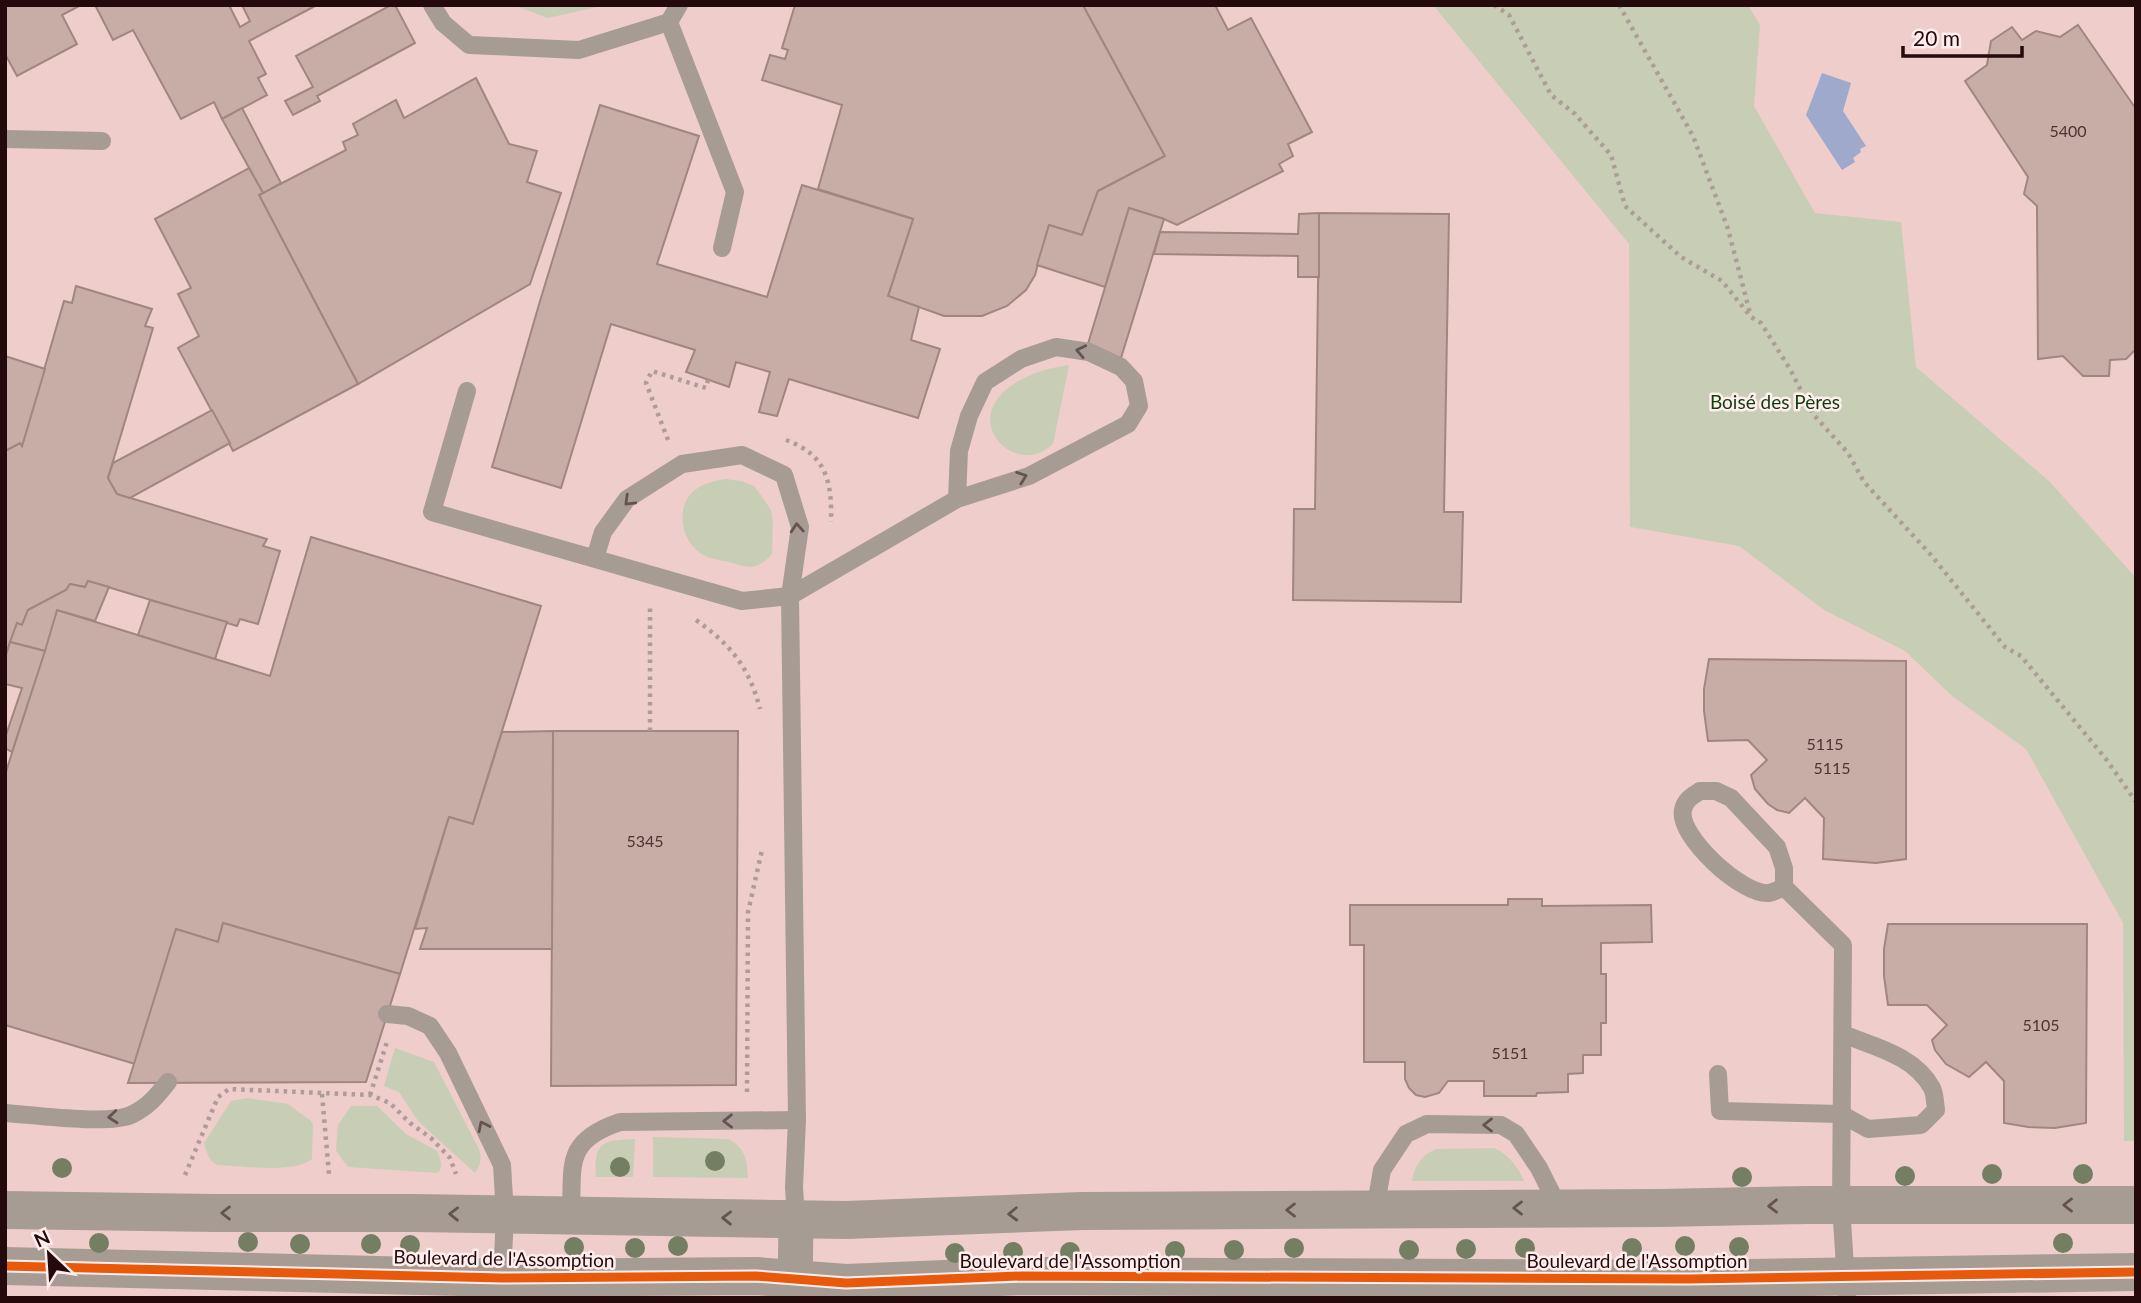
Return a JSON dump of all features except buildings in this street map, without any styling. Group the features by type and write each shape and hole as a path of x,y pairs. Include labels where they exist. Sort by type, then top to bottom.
{"street":[{"path":"5,1210 846,1220 1082,1211 2136,1205"},
{"path":"795,1288 796,1219"},
{"name":"Boulevard de l'Assomption","path":"5,1266 502,1278 756,1276 795,1288 846,1283 1021,1276 1688,1279 1846,1287 2136,1272"}],"lane":[{"path":"432,5 443,23 468,44 579,50 669,22 679,5"},
{"path":"669,22 735,192 722,248"},
{"path":"5,139 102,141"},
{"path":"467,391 432,512 742,601 790,596 957,499 1029,475 1128,424 1139,406 1134,381 1121,367 1089,352 1056,346 1021,359 985,382 969,416 959,452 957,499"},
{"path":"595,558 603,532 627,499 682,464 742,455 784,475 800,527 790,596 796,1219"},
{"path":"1784,887 1768,893 1750,889 1716,869 1687,831 1682,812 1688,798 1700,791 1716,791 1731,798 1777,847 1784,868 1784,887 1843,945 1841,1205 1846,1287"},
{"path":"391,1015 408,1016 430,1026 448,1053 502,1165 505,1215 502,1278"},
{"path":"1718,1074 1720,1111 1841,1114 1868,1129 1921,1125 1936,1110 1933,1089 1919,1072 1897,1054 1843,1034"},
{"path":"5,1113 93,1119 129,1116 153,1102 168,1083"},
{"path":"571,1215 576,1151 585,1139 602,1128 620,1122 797,1120"},
{"path":"1375,1210 1382,1170 1406,1134 1427,1124 1501,1125 1516,1134 1539,1168 1559,1208"}],"path":[{"path":"1494,5 1509,15 1551,95 1575,114 1611,155 1625,206 1681,257 1722,281 1751,317 1761,323 1790,369 1813,414 1848,453 1864,482 1931,555 1963,598 2005,646 2021,656 2106,759 2136,802"},
{"path":"1619,5 1693,135 1728,229 1751,317"},
{"path":"669,443 646,383 652,371 706,387 708,380"},
{"path":"775,437 797,444 813,455 826,473 831,486 831,531"},
{"path":"650,731 650,601 662,604"},
{"path":"694,618 714,633 741,661 757,696 762,715"},
{"path":"747,1099 748,912 763,849"},
{"path":"370,1095 391,1015"},
{"path":"182,1181 218,1097 229,1089 370,1095 390,1103 450,1158 460,1184"},
{"path":"322,1094 330,1182"}],"green space":[{"path":"513,5 606,5 548,18"},
{"name":"Boisé des Pères","path":"1433,5 1748,5 1760,25 1754,106 1815,213 1901,222 1916,367 2050,482 2136,578 2136,1141 2124,1141 2123,923 2026,749 1952,696 1905,651 1824,610 1739,546 1630,527 1629,244"},
{"path":"1069,365 1053,444 1039,453 1027,455 1007,449 993,433 990,422 996,401 1002,393 1029,376"},
{"path":"726,479 754,486 771,510 772,554 757,566 742,566 706,556 695,549 685,533 683,514 688,497 702,486"},
{"path":"395,1048 434,1062 479,1149 479,1167 475,1173 418,1121 399,1092 384,1086"},
{"path":"247,1098 288,1104 311,1121 312,1159 303,1164 280,1168 214,1163 208,1156 204,1143 231,1101"},
{"path":"351,1106 377,1106 406,1134 437,1151 441,1169 437,1173 348,1167 336,1151 338,1125"},
{"path":"653,1137 728,1139 738,1146 744,1155 748,1178 653,1177"},
{"path":"635,1139 633,1177 596,1177 596,1156 602,1145 615,1140"},
{"path":"1494,1148 1512,1162 1524,1181 1412,1181 1420,1161 1432,1151"}],"water":[{"path":"1822,73 1851,83 1843,111 1866,146 1853,158 1855,162 1842,170 1806,115"}],"cycle path":[{"path":"5,1266 502,1278 756,1276 846,1283 1021,1276 1688,1279 2136,1272"}]}
